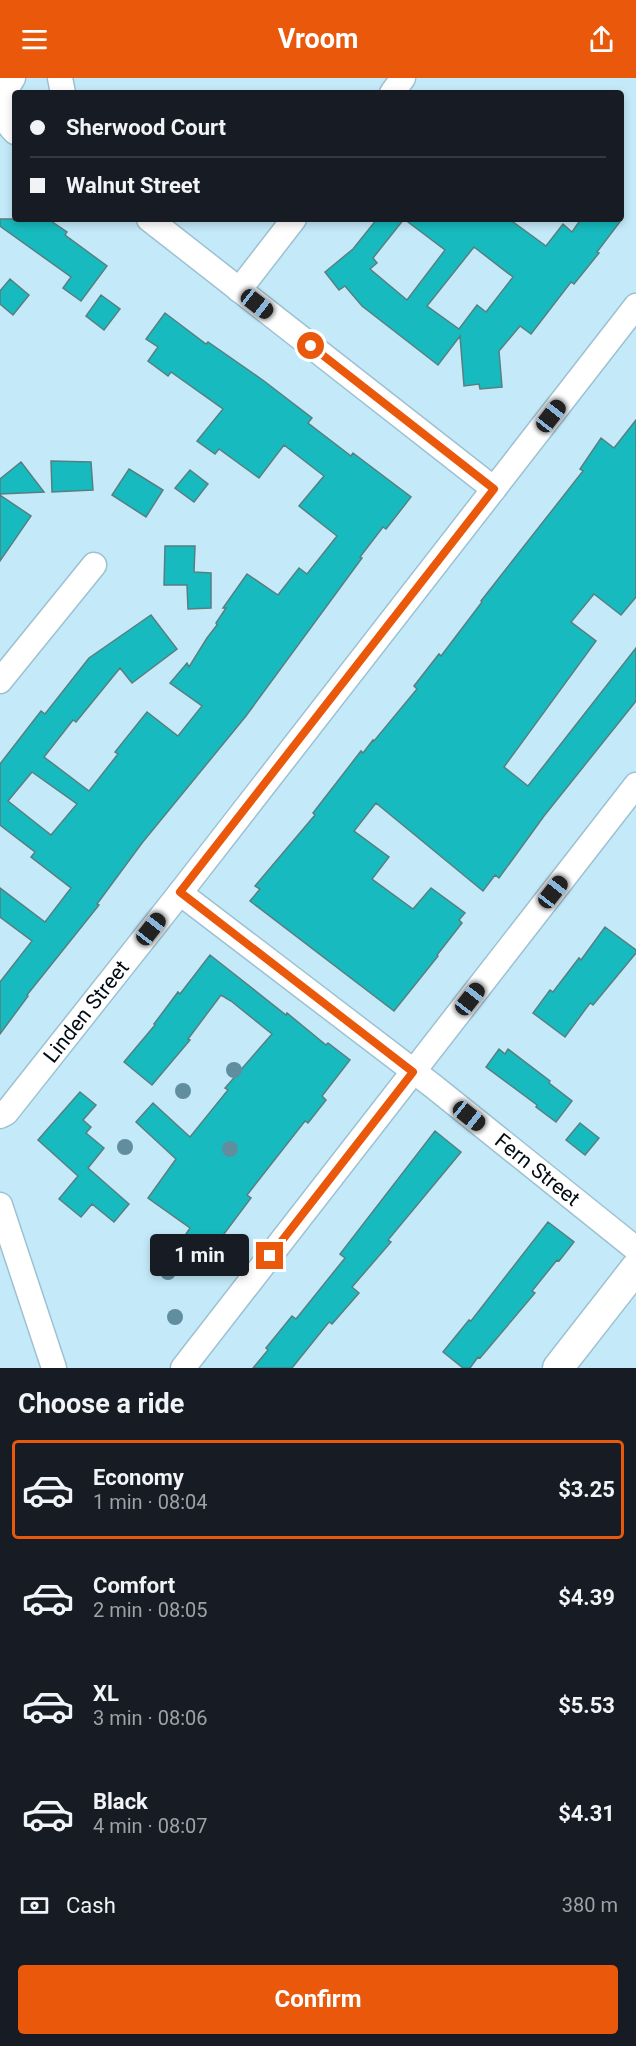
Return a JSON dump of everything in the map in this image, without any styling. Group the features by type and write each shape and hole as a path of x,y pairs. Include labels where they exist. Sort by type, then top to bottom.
{"main road":[{"path":"558,1368 636,1268"}],"street":[{"path":"12,130 4,123 0,110 1,97 13,78"},
{"path":"394,90 404,78"},
{"path":"153,222 494,489"},
{"path":"238,290 292,222"},
{"name":"Linden Street","path":"0,1116 6,1113 180,892 636,306"},
{"path":"0,681 94,565"},
{"path":"183,1368 636,785"},
{"name":"Fern Street","path":"180,892 413,1072 636,1249"},
{"path":"0,1205 54,1368"}],"building":[{"path":"0,219 12,219 12,222 52,222 67,232 65,235 107,266 81,301 63,288 71,277 0,226"},
{"path":"375,222 402,222 373,258 377,263 370,269 407,300 445,250 408,222 513,222 546,246 563,224 572,232 579,222 620,222 597,252 599,253 574,284 571,282 531,334 520,326 499,351 502,387 480,389 479,384 464,386 460,336 438,365 362,306 345,286 339,290 325,272 353,249","holes":["474,247 513,277 486,312 477,305 459,329 427,306"]},
{"path":"10,279 29,295 13,315 0,304 0,291"},
{"path":"101,295 120,309 104,330 86,316"},
{"path":"165,313 206,344 208,342 264,381 312,418 308,423 351,456 353,453 411,497 386,529 383,527 360,557 362,558 246,716 142,843 97,904 99,905 27,995 0,1034 0,982 32,941 0,917 0,888 45,922 71,888 31,857 35,852 0,825 0,764 41,711 45,714 89,658 151,615 177,649 132,683 120,668 76,722 73,720 44,757 89,791 118,754 115,752 147,712 178,736 202,706 170,683 187,663 189,667 217,625 216,623 226,608 223,608 247,574 278,595 299,568 307,574 337,536 299,506 324,476 284,445 259,478 219,449 215,454 197,441 223,409 171,372 168,376 148,361 158,347 146,339","holes":["32,772 77,804 51,835 8,801"]},
{"path":"636,420 636,597 621,615 594,594 571,622 596,641 504,767 528,786 636,648 636,701 544,816 499,878 495,875 483,891 376,803 354,831 389,857 372,879 413,909 431,888 465,913 459,920 462,923 394,1011 250,901 260,889 255,886 315,815 313,813 361,751 363,753 374,741 417,689 414,686 439,654 441,656 583,471 580,469 601,438 614,448"},
{"path":"51,461 91,462 93,490 52,492"},
{"path":"21,462 44,492 0,494 0,479"},
{"path":"129,469 163,490 146,517 112,495"},
{"path":"190,470 208,484 194,502 175,488"},
{"path":"0,495 31,516 0,561"},
{"path":"165,546 195,546 194,572 211,573 211,608 188,609 187,585 164,585"},
{"path":"605,927 636,950 636,953 593,1005 590,1003 565,1037 533,1013 550,990 553,992 579,958 581,960"},
{"path":"210,955 326,1045 328,1043 350,1060 322,1096 326,1100 308,1123 305,1121 247,1195 251,1198 206,1258 182,1240 190,1228 148,1198 176,1159 136,1122 153,1103 190,1137 228,1090 225,1088 272,1034 221,995 188,1039 190,1040 152,1085 124,1062"},
{"path":"499,1049 505,1054 508,1049 572,1101 556,1122 486,1067"},
{"path":"80,1092 96,1105 83,1120 91,1127 86,1133 104,1148 88,1168 129,1204 114,1222 92,1204 81,1217 59,1199 78,1176 38,1140"},
{"path":"580,1123 599,1138 585,1155 566,1140"},
{"path":"435,1131 461,1152 388,1240 391,1242 352,1287 359,1293 332,1324 329,1322 292,1368 253,1368 292,1316 296,1319 345,1258 340,1254"},
{"path":"548,1222 574,1242 559,1261 557,1260 532,1291 535,1293 480,1358 478,1357 470,1368 463,1368 443,1352 469,1320 471,1321"}],"route":[{"path":"270,1256 413,1072 180,892 494,489 311,346"}]}
